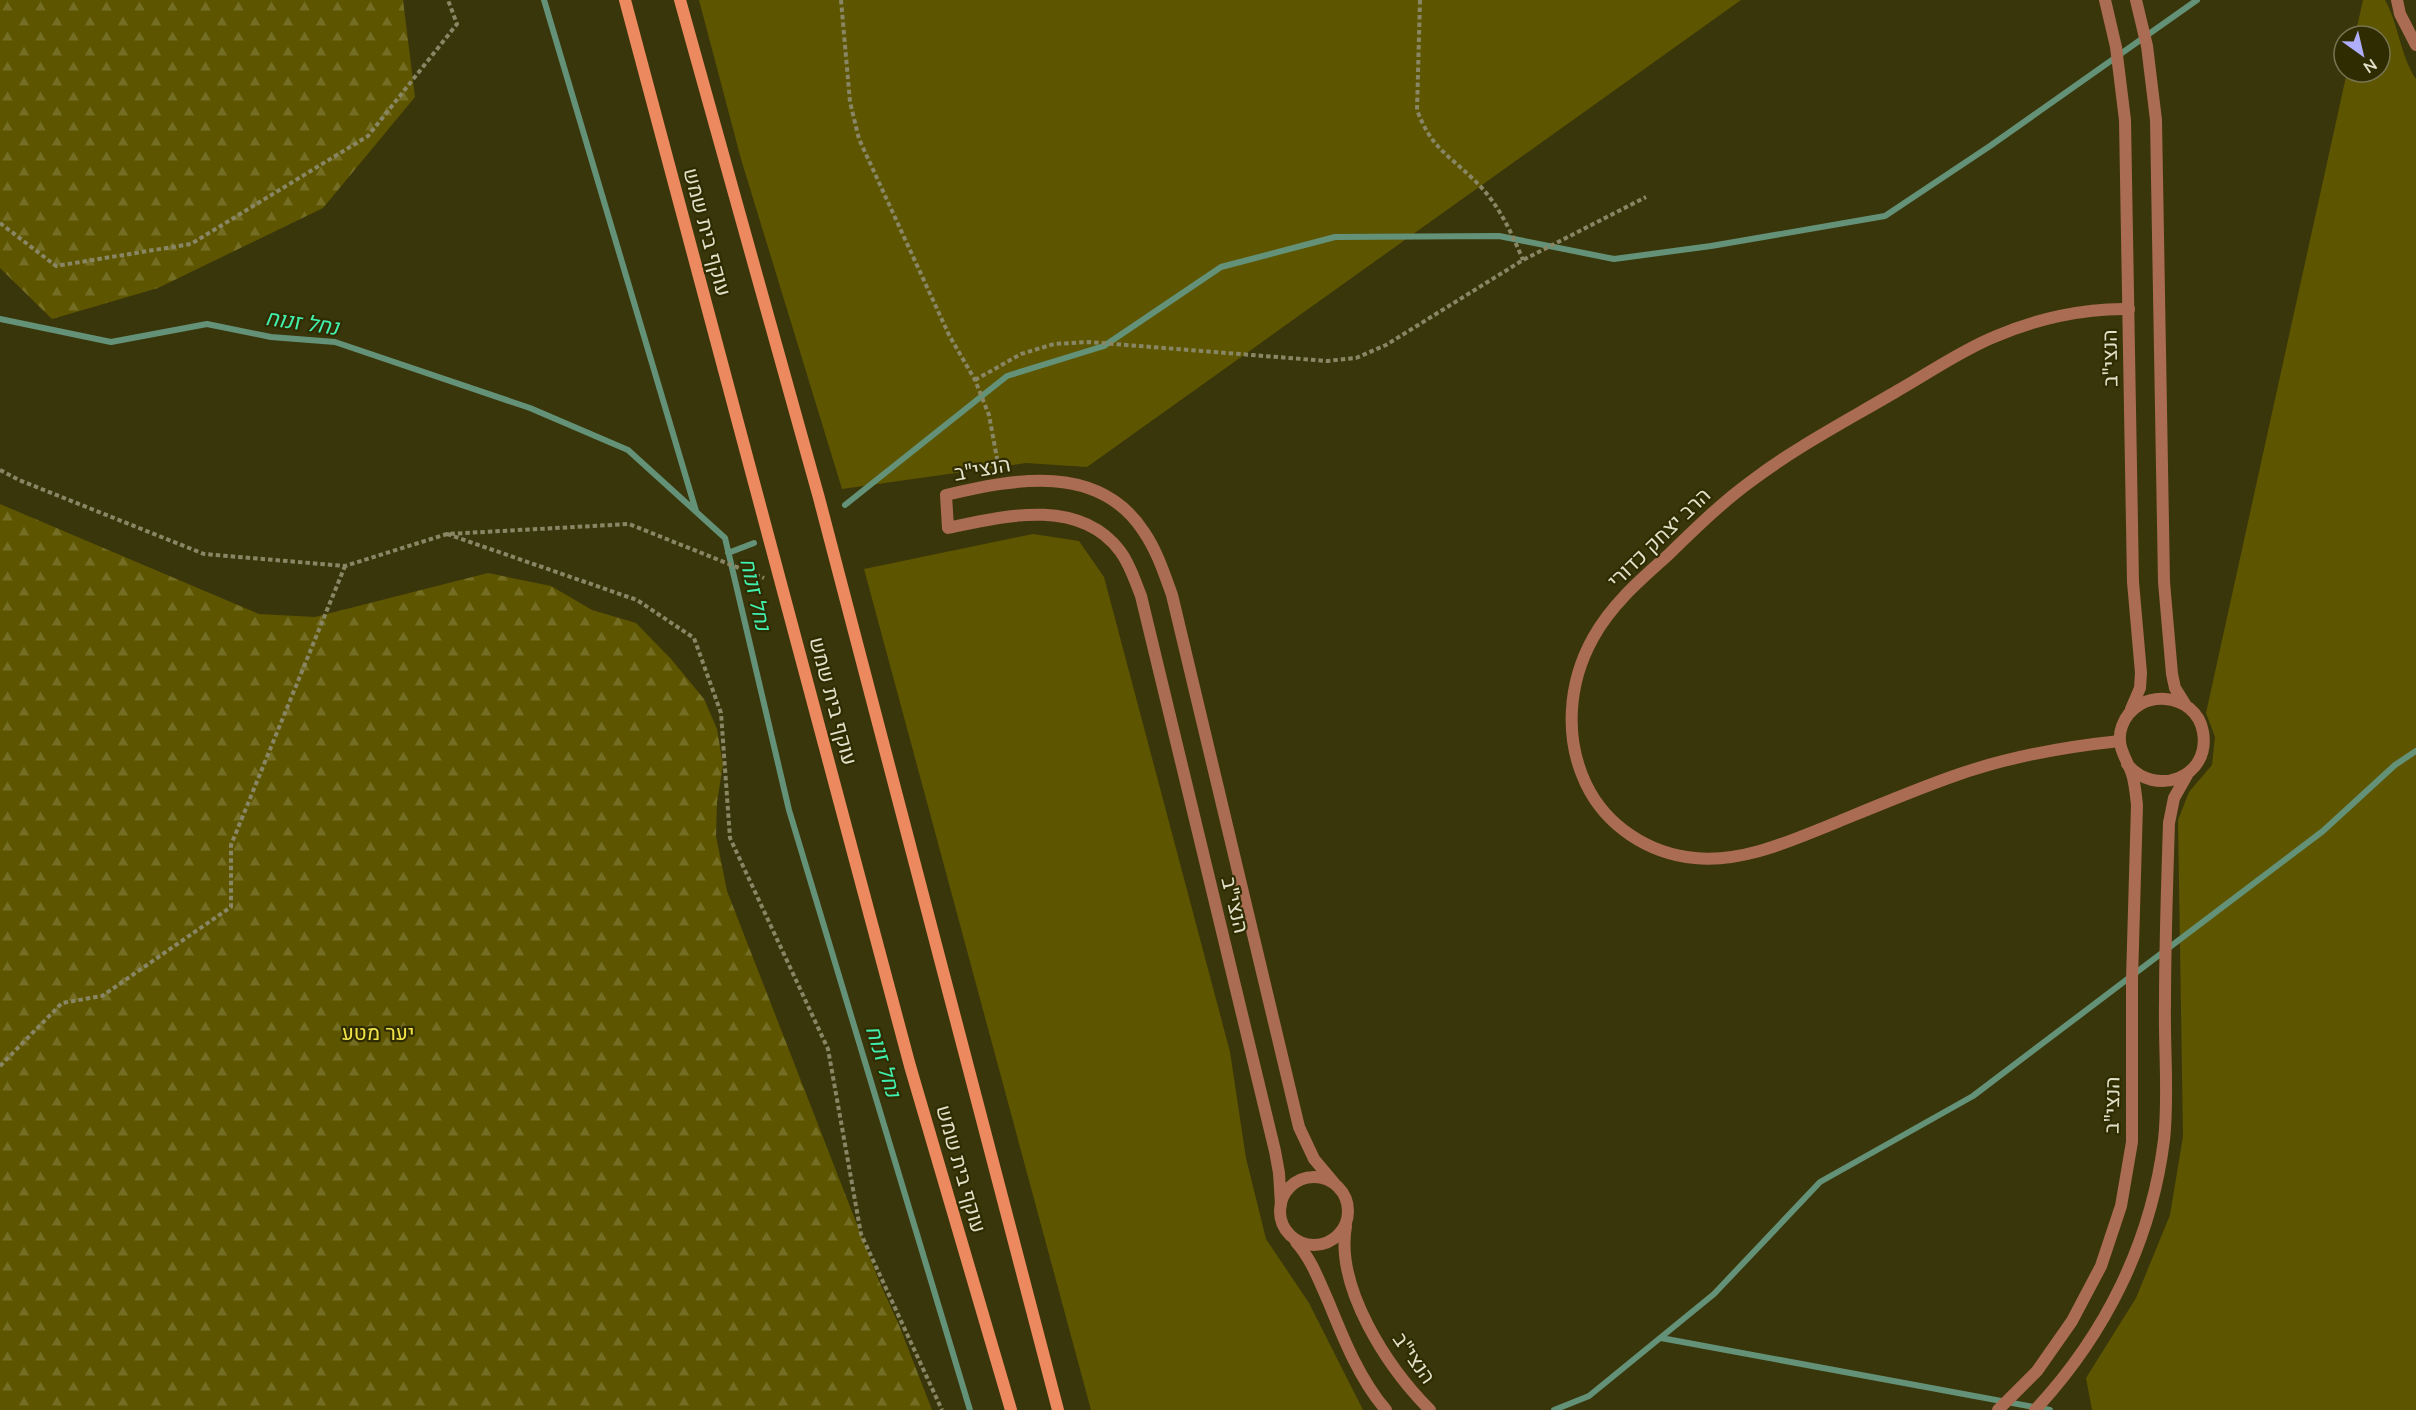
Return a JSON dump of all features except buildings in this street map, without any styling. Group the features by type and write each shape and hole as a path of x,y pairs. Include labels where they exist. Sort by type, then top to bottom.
{"main road":[{"name":"עוקף בית שמש","path":"625,0 910,1066 1011,1410"},
{"name":"עוקף בית שמש","path":"680,0 819,498 1058,1410"}],"street":[{"name":"הנצי\"ב","path":"2105,0 2116,47 2125,120 2133,582 2141,673 2137,698 2128,715"},
{"path":"2136,0 2147,46 2156,120 2164,582 2172,674 2175,688 2187,707"},
{"path":"2397,0 2400,14 2416,45"},
{"name":"הרב יצחק כדורי","path":"2120,741 2049,750 1992,763 1797,838 1744,855 1696,858 1654,849 1620,828 1594,800 1581,774 1577,765 1570,724 1576,682 1593,638 1625,595 1749,483 1805,445 1995,336 2065,316 2129,309"},
{"name":"הנצי\"ב","path":"1281,1205 1275,1151 1141,596 1132,571 1120,551 1106,536 1090,525 1072,518 1028,515 1004,517 948,528 945,495 1002,483 1057,481 1082,485 1105,494 1125,509 1144,530 1159,559 1172,595 1299,1127 1314,1159 1335,1184"},
{"path":"2035,1410 2061,1382 2099,1328 2130,1269 2151,1206 2164,1139 2169,823 2174,798 2182,780 2191,771 2201,754 2204,735 2197,717 2176,700 2157,699 2144,702 2128,715 2122,726 2120,741 2121,752 2127,764 2142,777 2160,782 2179,778 2191,771"},
{"name":"הנצי\"ב","path":"1998,1410 2037,1371 2072,1321 2101,1266 2121,1206 2132,1142 2132,988 2137,805 2134,783 2127,764"},
{"path":"1293,1238 1308,1245 1324,1244 1338,1236 1349,1213 1347,1202 1335,1184 1321,1178 1310,1177 1300,1180 1287,1190 1281,1205 1283,1226 1309,1258 1346,1344 1386,1410"},
{"name":"הנצי\"ב","path":"1346,1223 1345,1259 1357,1299 1385,1354 1430,1410"}],"path":[{"path":"0,223 56,266 191,244 368,136 457,24 448,0"},
{"path":"841,0 850,102 859,139 949,335 975,380 988,415 1002,483"},
{"path":"1420,0 1418,110 1423,127 1450,160 1472,177 1493,201 1508,223 1524,260"},
{"path":"975,380 1021,354 1054,344 1089,342 1327,361 1356,358 1386,345 1524,260 1646,197"},
{"path":"0,470 19,480 204,554 345,566 447,534 629,524 781,585"},
{"path":"447,534 638,600 694,638 721,713 730,838 828,1048 861,1234 942,1410"},
{"path":"0,1066 62,1003 102,996 231,907 231,845 345,566"}],"green space":[{"path":"0,0 403,0 415,97 323,208 158,288 52,319 0,268"},
{"path":"699,0 1741,0 1087,467 1026,463 842,489 741,159"},
{"path":"2363,0 2385,0 2394,20 2406,60 2416,79 2416,1410 2092,1410 2086,1378 2136,1298 2170,1215 2183,1136 2178,820 2189,792 2212,765 2215,737 2206,713 2344,84 2392,84 2392,24 2358,24"},
{"name":"יער מטע","path":"0,504 259,614 315,617 488,573 551,586 592,610 636,623 671,659 704,699 717,729 723,765 717,802 716,836 727,891 879,1281 932,1410 0,1410"},
{"path":"1033,534 1079,541 1104,577 1230,1052 1246,1158 1266,1239 1309,1303 1363,1410 1091,1410 864,569"}],"waterway":[{"path":"544,0 696,511"},
{"path":"845,505 1007,376 1104,346 1221,267 1335,237 1499,236 1614,259 1711,246 1885,216 1990,146 2197,0"},
{"name":"נחל זנוח","path":"0,319 111,342 207,324 271,337 335,342 530,408 628,450 725,538 789,810 970,1410"},
{"path":"728,553 754,543"},
{"path":"1554,1410 1589,1396 1714,1294 1820,1182 1973,1096 2323,831 2395,765 2416,751"},
{"path":"1661,1338 2050,1410"}]}
